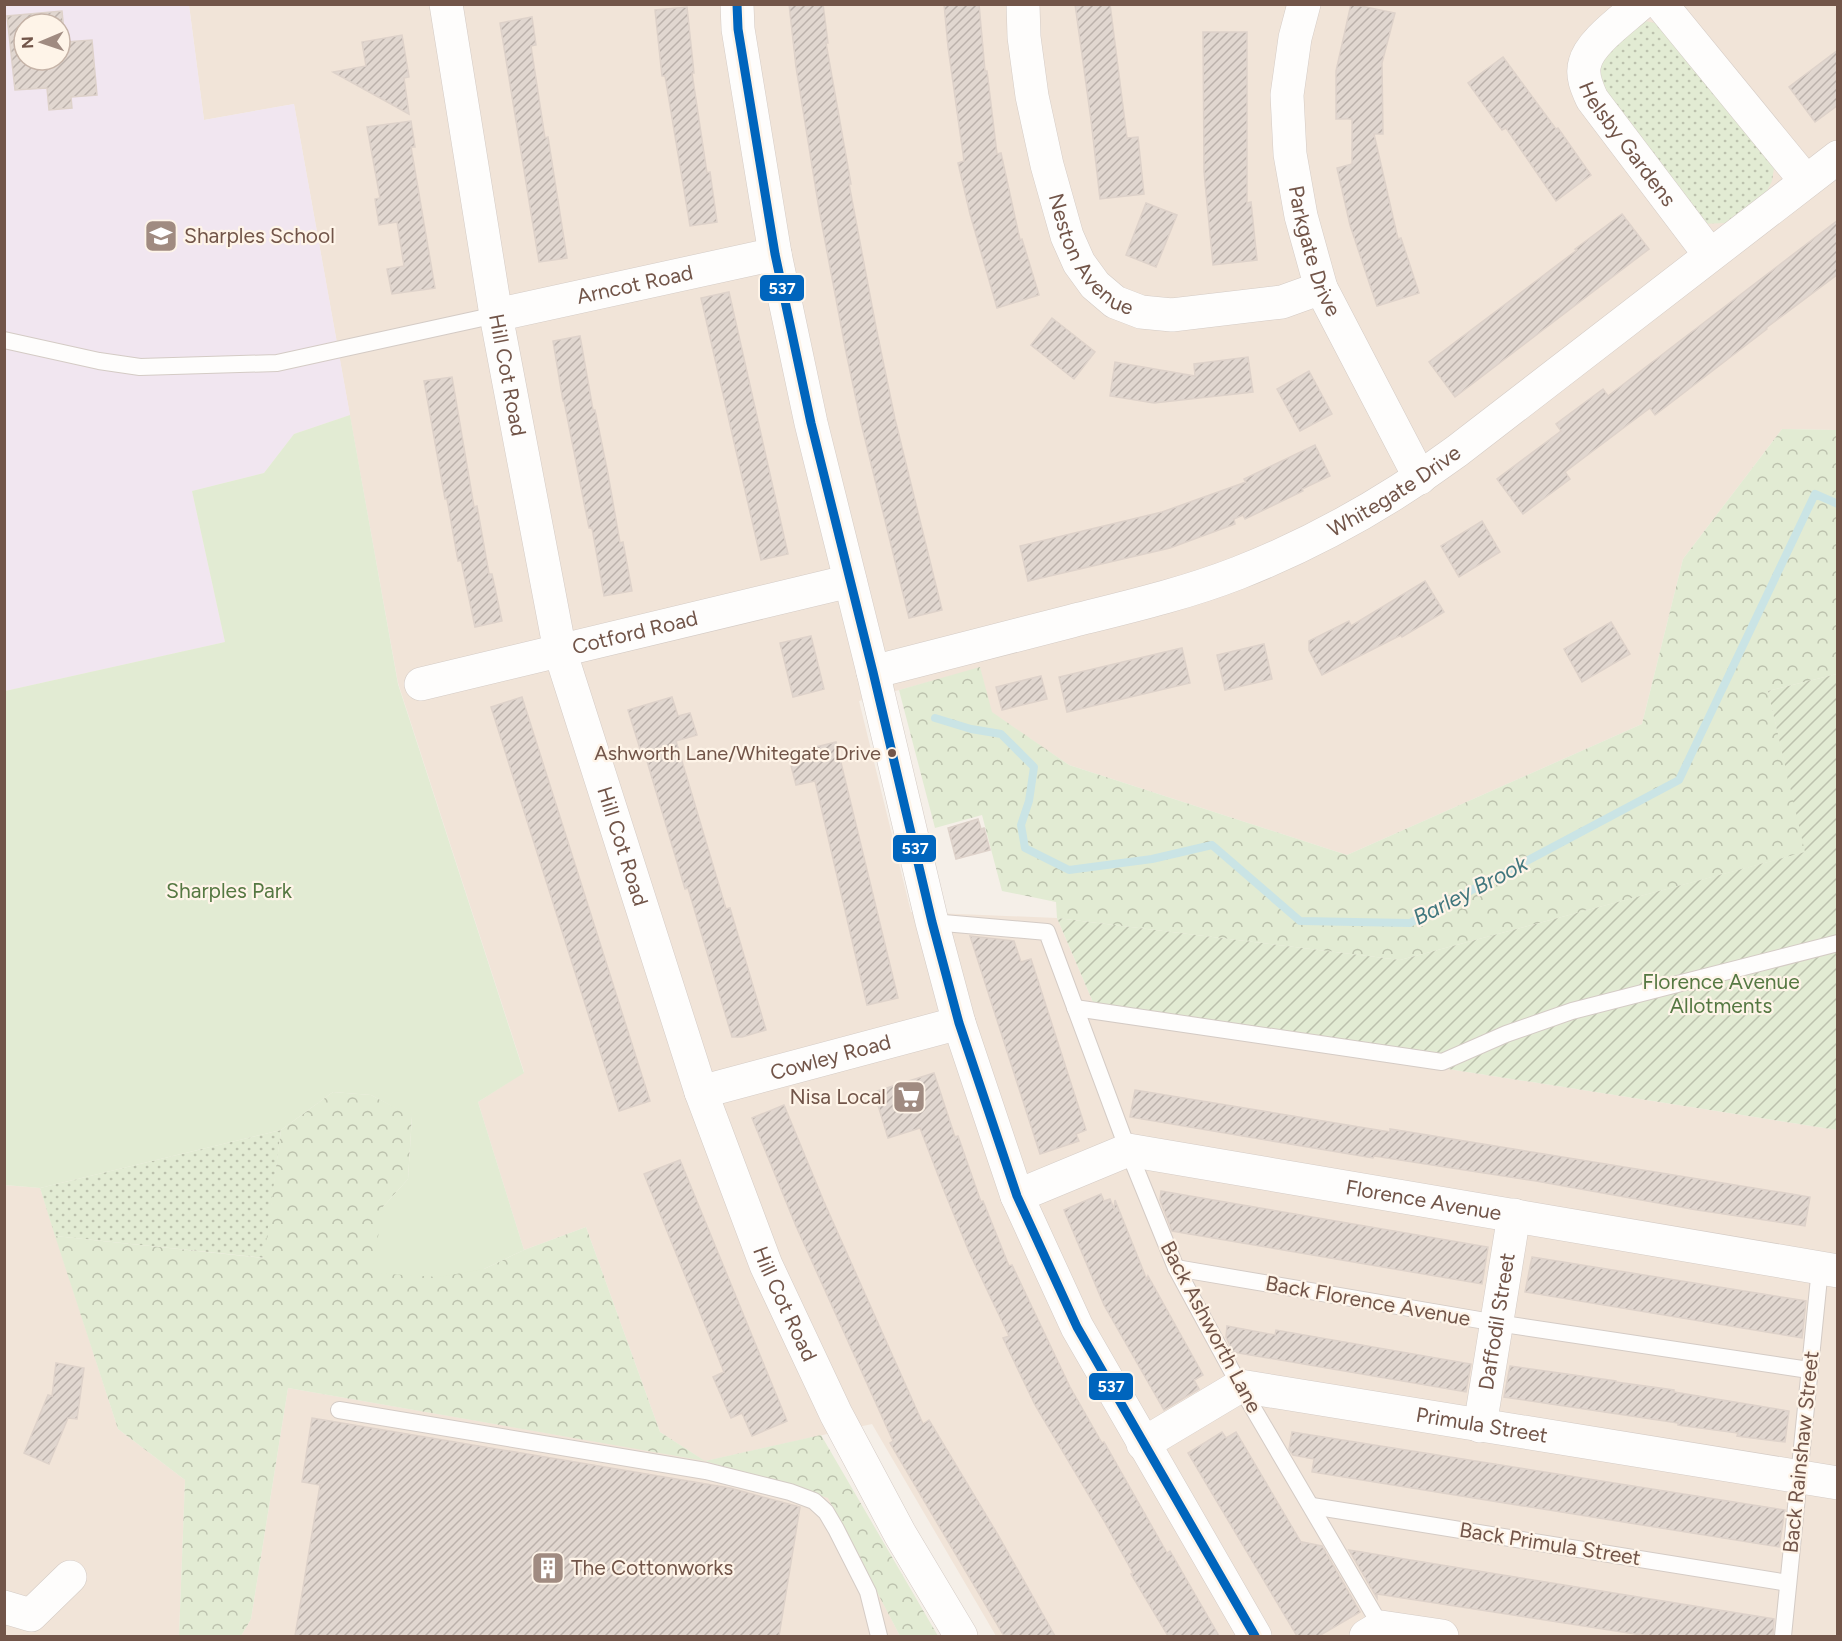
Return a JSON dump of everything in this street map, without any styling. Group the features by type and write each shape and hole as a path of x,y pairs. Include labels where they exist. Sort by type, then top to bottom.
{"street":[{"name":"Hill Cot Road","path":"446,4 496,315 560,651 701,1092 766,1265 831,1403 900,1534 961,1636"},
{"path":"737,4 738,29 775,254 811,423 932,922 959,1023 1017,1197 1077,1327 1255,1636"},
{"name":"Neston Avenue","path":"1023,4 1024,37 1032,96 1047,165 1067,236 1079,263 1095,285 1115,302 1141,312 1172,315 1282,302 1321,288"},
{"name":"Parkgate Drive","path":"1304,4 1295,38 1287,95 1290,154 1301,216 1321,288 1420,478"},
{"name":"Helsby Gardens","path":"1640,4 1592,48 1584,64 1585,81 1592,99 1710,255"},
{"path":"1661,4 1805,180"},
{"name":"Whitegate Drive","path":"873,672 1167,597 1238,573 1307,543 1373,508 1420,478 1838,156"},
{"name":"Arncot Road","path":"496,315 775,254"},
{"name":"Cotford Road","path":"421,684 850,581"},
{"name":"Cowley Road","path":"701,1092 959,1023"},
{"path":"1017,1197 1128,1150"},
{"name":"Florence Avenue","path":"1128,1150 1829,1270"},
{"name":"Daffodil Street","path":"1480,1426 1514,1215"},
{"path":"1143,1444 1240,1386"},
{"name":"Primula Street","path":"1240,1386 1838,1483"},
{"path":"4,1607 31,1615 70,1576"},
{"path":"1378,1633 1442,1636"}],"lane":[{"path":"4,340 99,362 140,367 277,363 496,315"},
{"name":"Back Ashworth Lane","path":"932,922 1047,932 1128,1150 1176,1268 1240,1386 1312,1506 1378,1633"},
{"path":"1075,1008 1442,1062 1506,1034 1572,1011 1838,943"},
{"name":"Back Florence Avenue","path":"1176,1268 1497,1323 1809,1370"},
{"name":"Back Rainshaw Street","path":"1783,1636 1809,1370 1829,1270"},
{"path":"339,1410 706,1471 790,1492 814,1501 826,1512 868,1592 879,1636"},
{"name":"Back Primula Street","path":"1312,1506 1788,1583"}],"shaded area":[{"name":"Sharples School","path":"4,5 189,5 204,120 294,104 350,415 294,434 264,473 192,491 225,642 5,691"},
{"path":"189,5 1837,5 1837,430 1782,429 1683,559 1642,724 1347,855 1069,765 991,712 980,668 859,701 911,912 1057,918 1098,1014 1837,1130 1837,1636 996,1636 872,1424 706,1461 829,1498 900,1636 241,1636 251,1619 288,1388 703,1460 660,1432 586,1227 524,1250 478,1102 524,1072 398,683 294,104 204,120"},
{"path":"4,1185 40,1188 118,1429 185,1480 179,1636 5,1636"}],"green space":[{"path":"1645,21 1665,25 1774,168 1772,181 1767,191 1725,223 1702,224 1601,93 1597,65 1601,54"},
{"name":"Sharples Park","path":"350,415 398,684 524,1073 478,1102 524,1250 484,1269 439,1277 372,1273 383,1207 408,1179 412,1117 371,1095 333,1092 281,1130 40,1188 5,1185 5,691 225,642 192,491 264,473 294,434"},
{"path":"1782,429 1837,430 1837,674 1768,691 1806,852 1400,960 1057,918 1056,902 1002,891 982,815 935,828 899,690 980,667 992,712 1069,765 1347,855 1642,724 1683,559"},
{"name":"Florence Avenue Allotments","path":"1837,674 1837,1130 1098,1014 1057,918 1400,960 1805,852 1768,691"},
{"path":"333,1092 371,1095 412,1116 408,1179 383,1207 484,1269 524,1250 586,1227 660,1432 705,1461 288,1388 251,1619 241,1636 179,1636 185,1480 118,1429 55,1236 264,1258 281,1130"},
{"path":"281,1130 265,1258 55,1236 40,1188"},
{"path":"821,1435 938,1636 900,1636 828,1498 705,1461"}],"building":[{"path":"789,4 823,4 828,43 826,43 851,184 849,184 876,327 895,419 942,610 909,618 846,352 819,209 796,67"},
{"path":"944,4 979,4 985,71 987,71 997,154 1001,153 1020,240 1022,239 1039,295 997,308 958,163 964,161"},
{"path":"1075,4 1110,4 1127,138 1138,137 1144,194 1100,199"},
{"path":"1351,4 1395,13 1382,63 1383,134 1374,134 1398,239 1401,238 1419,293 1377,306 1350,225 1337,168 1352,164 1352,119 1336,119 1336,71"},
{"path":"687,7 694,73 692,73 717,222 690,226 665,76 662,76 655,10"},
{"path":"7,16 12,16 12,62"},
{"path":"532,17 536,45 531,46 567,258 539,262 500,23"},
{"path":"1203,32 1247,32 1247,203 1251,202 1257,260 1213,265 1204,172"},
{"path":"402,35 409,77 404,78 409,114 333,72 366,66 362,42"},
{"path":"92,40 97,95 71,97 72,108 49,110 47,88 15,90 13,72 72,72 72,41"},
{"path":"1838,50 1838,105 1815,122 1789,87"},
{"path":"1503,57 1591,175 1556,201 1506,128 1502,130 1468,83"},
{"path":"411,121 415,147 411,147 435,288 392,294 387,269 404,266 397,222 379,225 375,199 380,198 367,127"},
{"path":"1146,203 1177,215 1156,267 1126,255"},
{"path":"1622,214 1649,249 1455,397 1429,362"},
{"path":"1838,220 1838,274 1655,415 1650,408 1565,472 1570,479 1523,514 1497,479 1561,431 1556,424 1603,389 1608,396"},
{"path":"729,292 788,554 761,560 701,298"},
{"path":"1052,318 1095,352 1074,379 1031,345"},
{"path":"580,336 620,543 623,542 632,591 604,596 592,528 589,528 563,401 553,341"},
{"path":"1248,357 1253,392 1154,403 1110,396 1115,362 1195,376 1194,364"},
{"path":"1309,371 1332,414 1300,431 1277,389"},
{"path":"452,377 474,507 477,506 489,574 492,574 502,621 475,627 461,560 458,561 447,499 445,499 424,381"},
{"path":"1315,445 1330,476 1245,519 1243,515 1234,519 1235,524 1170,548 1028,581 1020,546 1162,512 1246,482 1244,479"},
{"path":"1482,521 1500,552 1459,577 1441,546"},
{"path":"1425,581 1444,612 1402,637 1401,635 1322,675 1309,650 1309,641 1349,621 1351,626"},
{"path":"1611,622 1630,654 1582,682 1564,649"},
{"path":"811,636 824,689 793,697 780,643"},
{"path":"1264,644 1272,679 1225,690 1217,655"},
{"path":"1182,648 1190,683 1067,712 1059,677"},
{"path":"1041,676 1047,699 1002,710 996,687"},
{"path":"522,697 650,1101 619,1111 491,707"},
{"path":"672,697 678,716 690,713 697,735 676,741 726,909 730,908 766,1030 742,1037 732,1037 688,888 685,889 644,751 641,752 628,710"},
{"path":"836,742 898,998 867,1005 815,781 796,785 788,754"},
{"path":"978,819 981,829 984,828 990,850 956,859 948,828"},
{"path":"970,936 1014,941 1021,962 1031,959 1086,1130 1076,1134 1079,1141 1040,1154"},
{"path":"934,1073 955,1137 958,1136 981,1202 983,1201 1009,1266 1012,1265 1070,1387 1167,1553 1170,1551 1219,1636 1168,1636 1131,1574 1133,1573 1103,1519 1035,1405 1003,1338 1009,1336 970,1254 920,1128 888,1138 874,1092"},
{"path":"1135,1090 1810,1197 1805,1226 1130,1117"},
{"path":"784,1105 824,1202 923,1424 929,1420 1055,1636 1004,1636 890,1443 893,1441 796,1226 752,1118"},
{"path":"680,1160 787,1421 752,1436 742,1413 731,1418 713,1377 724,1372 644,1174"},
{"path":"1161,1191 1488,1247 1482,1284 1172,1231 1160,1200"},
{"path":"1101,1194 1104,1201 1110,1199 1114,1209 1115,1200 1147,1280 1148,1276 1203,1375 1194,1380 1199,1389 1164,1410 1104,1305 1064,1210"},
{"path":"1532,1257 1806,1301 1802,1338 1525,1292"},
{"path":"1227,1326 1275,1335 1276,1330 1471,1364 1466,1392 1233,1352 1226,1337"},
{"path":"56,1363 84,1368 77,1419 68,1418 49,1464 24,1453 48,1395 52,1396"},
{"path":"1510,1366 1674,1390 1674,1392 1789,1411 1785,1442 1737,1436 1738,1433 1678,1425 1678,1423 1504,1397"},
{"name":"The Cottonworks","path":"312,1418 730,1488 800,1507 779,1636 295,1636 320,1485 302,1482"},
{"path":"1222,1432 1226,1438 1236,1432 1302,1544 1302,1542 1322,1546 1360,1612 1319,1636 1297,1636 1188,1453"},
{"path":"1292,1432 1785,1510 1779,1547 1312,1472 1314,1459 1293,1455 1289,1449"},
{"path":"1349,1550 1774,1619 1773,1636 1648,1636 1377,1594 1377,1598"}],"waterway":[{"name":"Barley Brook","path":"935,718 971,729 1001,734 1034,767 1029,801 1021,825 1025,848 1069,870 1152,859 1212,845 1300,921 1410,923 1679,780 1815,494 1838,504"}],"transit line":[{"name":"537","path":"737,4 738,29 775,254 811,423 932,922 959,1023 1017,1196 1077,1327 1255,1636"}],"place":[{"name":"Sharples School","path":"161,236"},
{"name":"Ashworth Lane/Whitegate Drive","path":"892,753"},
{"name":"Nisa Local","path":"909,1097"},
{"name":"The Cottonworks","path":"548,1568"}]}
